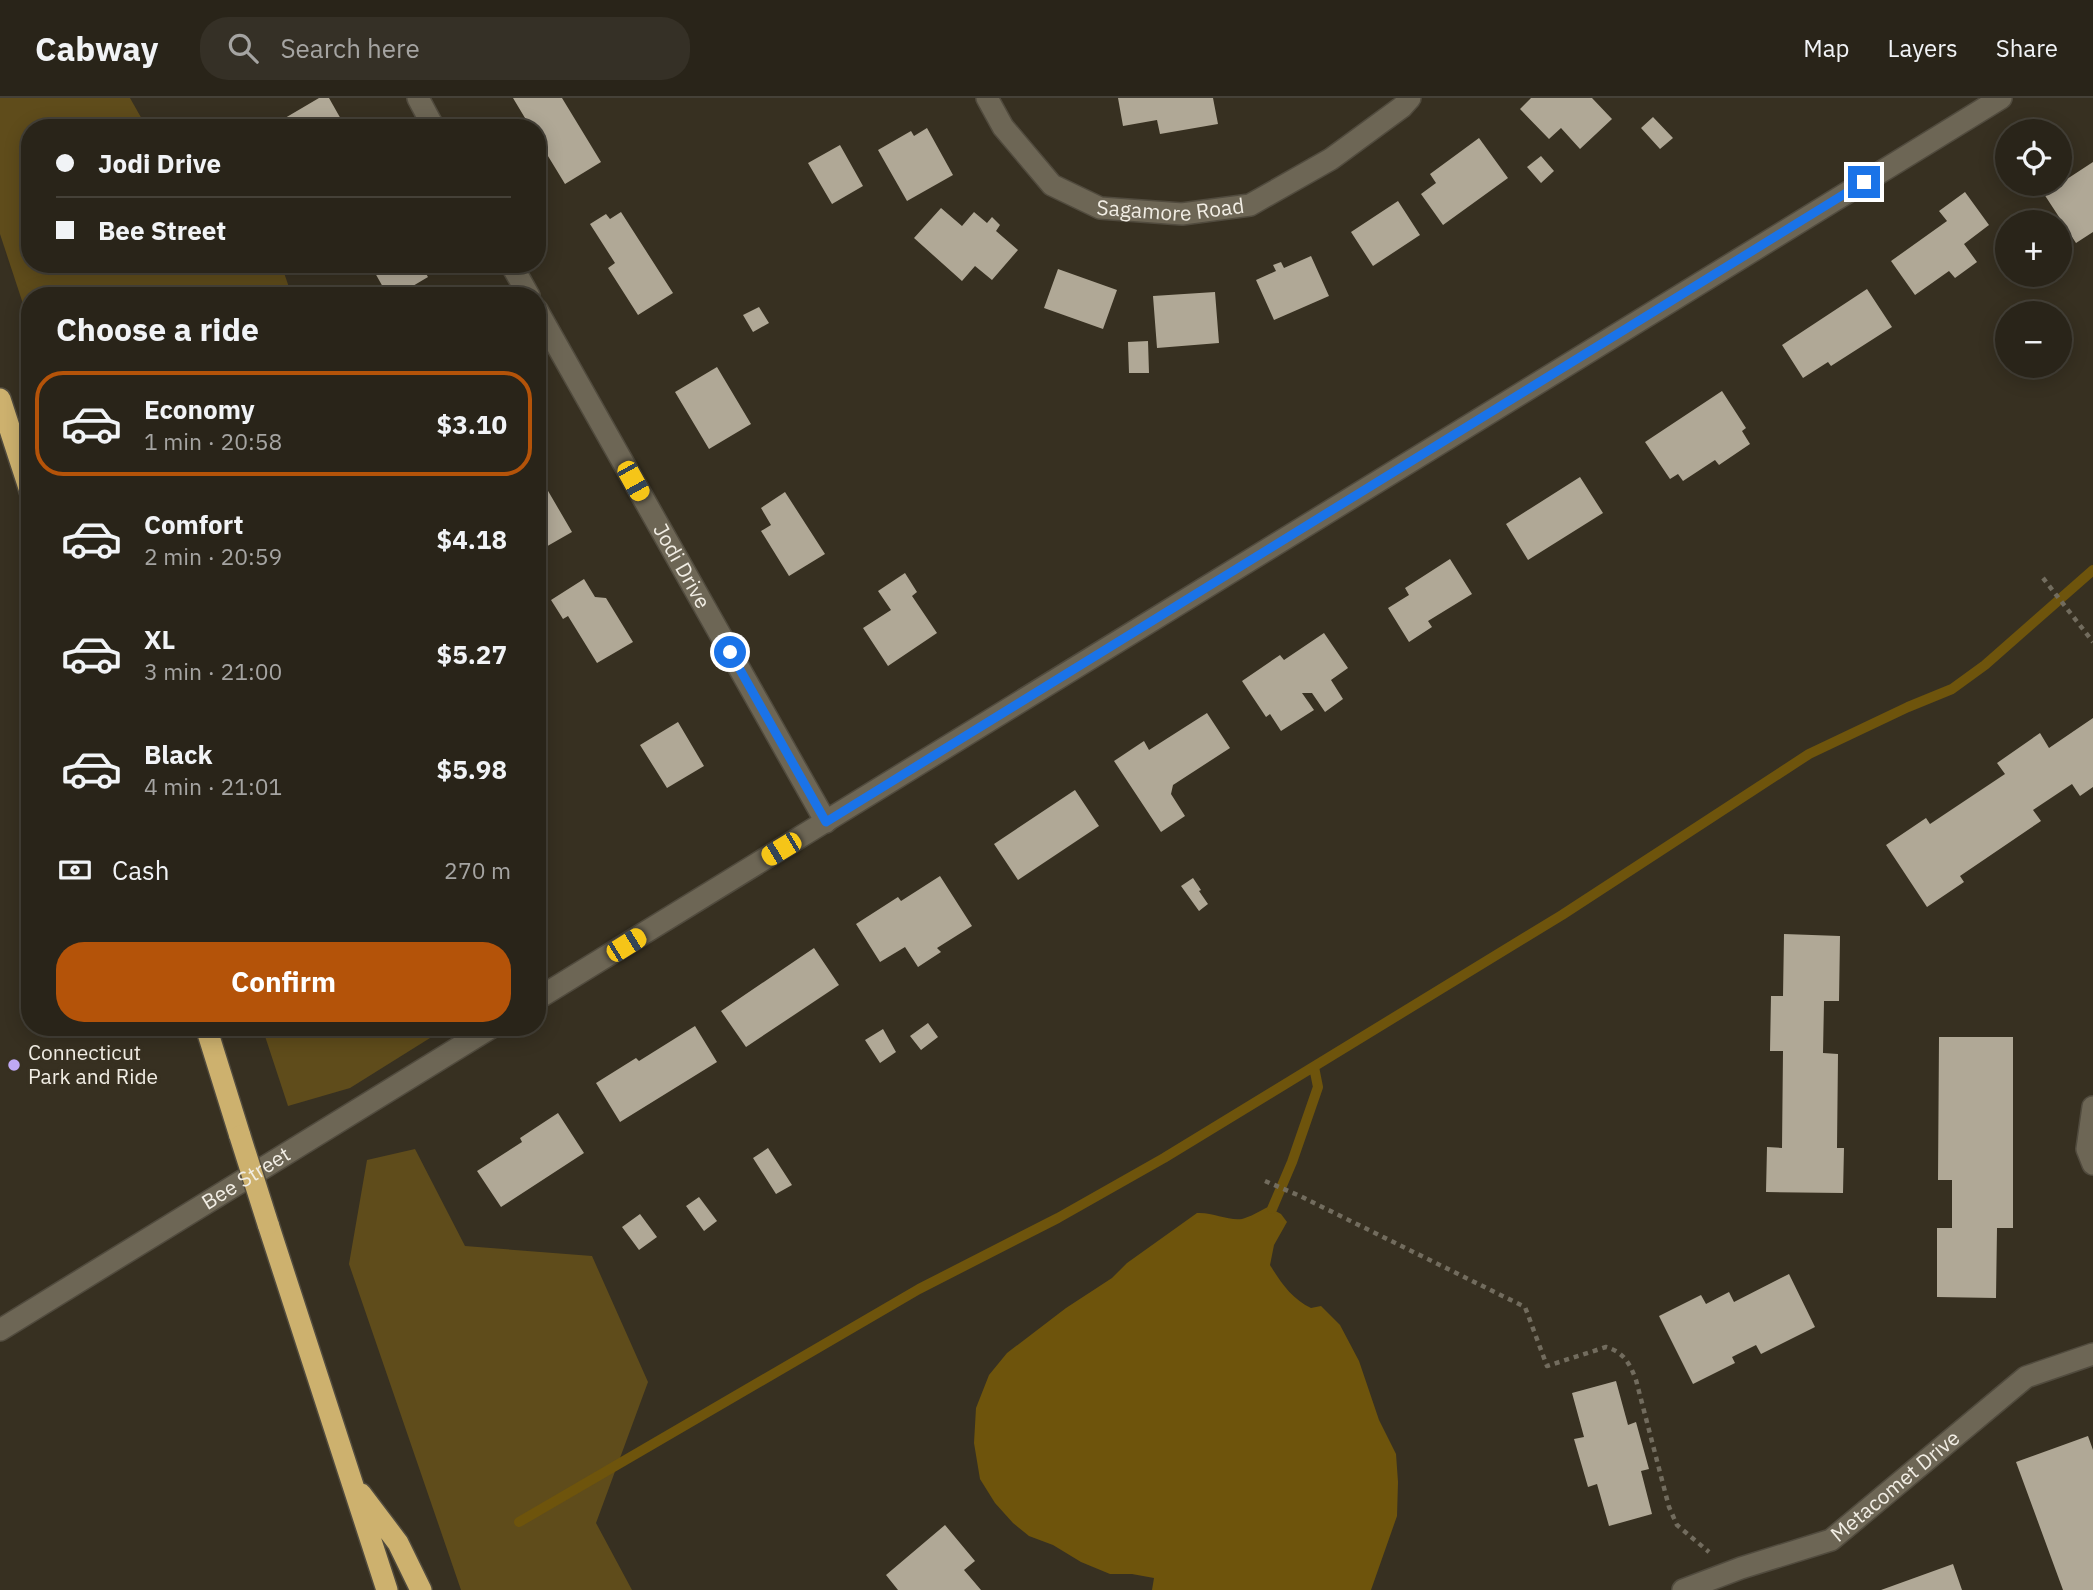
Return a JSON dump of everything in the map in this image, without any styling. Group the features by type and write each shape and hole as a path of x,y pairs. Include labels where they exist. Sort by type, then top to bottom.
{"highway":[{"path":"0,399 21,463"},
{"path":"209,1036 387,1590"},
{"path":"352,1485 398,1543 421,1590"}],"street":[{"path":"418,98 429,119"},
{"name":"Sagamore Road","path":"987,98 1003,127 1052,185 1100,208 1182,214 1250,205 1331,159 1402,107 1410,98"},
{"path":"546,993 2001,98"},
{"name":"Jodi Drive","path":"546,326 826,822"},
{"name":"Bee Street","path":"0,1330 477,1036"},
{"path":"2093,1107 2087,1149 2093,1164"},
{"name":"Metacomet Drive","path":"1683,1590 1831,1540 2026,1377 2093,1353"}],"path":[{"path":"2043,578 2093,642"},
{"path":"1265,1181 1525,1307 1547,1366 1606,1347 1623,1356 1630,1363 1636,1380 1669,1507 1677,1525 1730,1572"}],"shaded area":[{"path":"0,98 130,98 142,119 21,119 21,273 284,273 289,287 21,287 21,298 0,234"},
{"path":"265,1036 433,1036 350,1088 288,1106"},
{"path":"415,1149 465,1246 592,1256 648,1382 596,1523 632,1590 461,1590 349,1264 367,1160"},
{"path":"1268,1207 1281,1214 1287,1222 1274,1245 1270,1265 1298,1300 1311,1308 1321,1306 1340,1325 1359,1361 1379,1420 1396,1454 1397,1516 1371,1590 1152,1590 1154,1578 1110,1574 1029,1536 995,1503 980,1479 974,1443 976,1408 989,1375 1007,1353 1197,1213 1242,1219"}],"building":[{"path":"319,98 329,98 341,119 286,119"},
{"path":"513,98 562,98 601,162 565,184 546,153 546,119 526,119"},
{"path":"1118,98 1213,98 1218,124 1160,134 1157,120 1123,126"},
{"path":"1531,98 1592,98 1612,119 1580,149 1561,128 1549,139 1520,109"},
{"path":"1653,117 1673,138 1660,149 1641,128"},
{"path":"927,128 953,175 907,201 878,150 911,131 914,136"},
{"path":"1479,138 1508,178 1443,225 1421,194 1436,183 1430,174"},
{"path":"840,145 863,186 832,204 808,163"},
{"path":"1541,156 1554,171 1541,183 1527,167"},
{"path":"2093,162 2093,232 2076,243 2072,237 2072,210 2054,210 2045,196 2072,196 2072,176"},
{"path":"1965,192 1989,225 1964,244 1977,262 1955,278 1949,271 1915,295 1891,261 1947,221 1939,211"},
{"path":"1398,201 1420,235 1373,266 1351,232"},
{"path":"941,208 962,226 974,212 987,223 992,217 1000,225 996,231 1018,250 992,280 975,266 962,281 914,238"},
{"path":"621,212 673,293 638,315 608,268 615,263 590,224 606,214 610,219"},
{"path":"1311,256 1329,296 1274,320 1256,280 1276,271 1273,265 1281,262 1284,268"},
{"path":"1058,269 1117,290 1103,329 1044,308"},
{"path":"375,273 426,273 428,277 411,287 383,287"},
{"path":"1867,289 1892,327 1831,366 1828,362 1803,378 1782,345"},
{"path":"1215,292 1219,343 1157,348 1153,296"},
{"path":"759,307 769,323 753,332 743,315"},
{"path":"1148,341 1149,373 1129,373 1128,342"},
{"path":"717,367 751,424 709,449 675,392"},
{"path":"1722,391 1746,428 1742,431 1750,444 1719,465 1715,460 1683,481 1678,474 1670,479 1645,442"},
{"path":"1580,477 1603,513 1528,560 1506,524"},
{"path":"546,487 572,532 546,547"},
{"path":"785,492 825,554 789,576 761,531 771,525 761,508"},
{"path":"1450,559 1472,594 1428,621 1432,627 1409,642 1388,608 1409,595 1405,588"},
{"path":"905,573 917,592 912,596 937,633 888,666 863,628 891,610 878,591"},
{"path":"584,579 595,597 606,598 633,642 597,663 568,616 563,619 551,600"},
{"path":"1324,633 1348,668 1331,680 1343,699 1325,712 1312,693 1302,693 1314,710 1281,731 1270,714 1266,717 1242,681 1280,655 1284,660"},
{"path":"1207,713 1230,748 1173,785 1171,794 1185,816 1161,832 1114,761 1144,741 1149,750"},
{"path":"2093,718 2093,787 2080,796 2072,784 2033,810 2041,821 1960,876 1964,882 1927,907 1886,845 1926,818 1930,824 2005,774 1997,763 2040,733 2049,748"},
{"path":"678,722 704,766 667,788 640,745"},
{"path":"1075,790 1099,826 1018,880 994,844"},
{"path":"940,876 972,926 937,948 941,952 918,967 905,947 880,962 856,924 898,897 901,901"},
{"path":"1193,878 1208,904 1199,911 1181,886"},
{"path":"1784,934 1840,936 1839,1001 1824,1001 1823,1053 1838,1054 1837,1148 1844,1148 1843,1193 1766,1192 1767,1147 1782,1148 1783,1051 1770,1051 1771,996 1783,996"},
{"path":"814,948 839,985 746,1047 721,1011"},
{"path":"928,1023 938,1037 921,1050 910,1036"},
{"path":"695,1026 717,1062 620,1122 596,1083 636,1058 639,1061"},
{"path":"883,1029 896,1052 880,1063 865,1040"},
{"path":"1939,1037 2013,1037 2013,1228 1997,1228 1996,1298 1937,1297 1937,1228 1952,1228 1952,1180 1938,1180"},
{"path":"558,1113 584,1153 501,1207 477,1171 522,1142 520,1138"},
{"path":"768,1148 792,1185 776,1194 753,1158"},
{"path":"699,1197 717,1221 704,1231 686,1206"},
{"path":"640,1214 657,1237 639,1250 622,1227"},
{"path":"1789,1274 1815,1327 1761,1354 1756,1345 1732,1357 1735,1363 1693,1384 1659,1316 1701,1295 1706,1304 1729,1292 1734,1302"},
{"path":"1616,1381 1628,1425 1636,1422 1649,1469 1641,1471 1652,1514 1609,1526 1597,1484 1588,1487 1574,1439 1584,1437 1572,1393"},
{"path":"2088,1436 2093,1450 2093,1590 2063,1590 2016,1462"},
{"path":"945,1525 975,1561 964,1570 981,1590 898,1590 886,1575"},
{"path":"1953,1564 1962,1590 1881,1590"}],"waterway":[{"path":"519,1522 919,1289 1058,1218 1164,1158 1562,915 1809,754 1952,689 1985,665 2093,570"},
{"path":"1272,1209 1292,1162 1318,1087 1314,1067"}],"place":[{"name":"Connecticut Park and Ride","path":"14,1065"}],"route":[{"path":"730,652 826,822 1864,182"}]}
